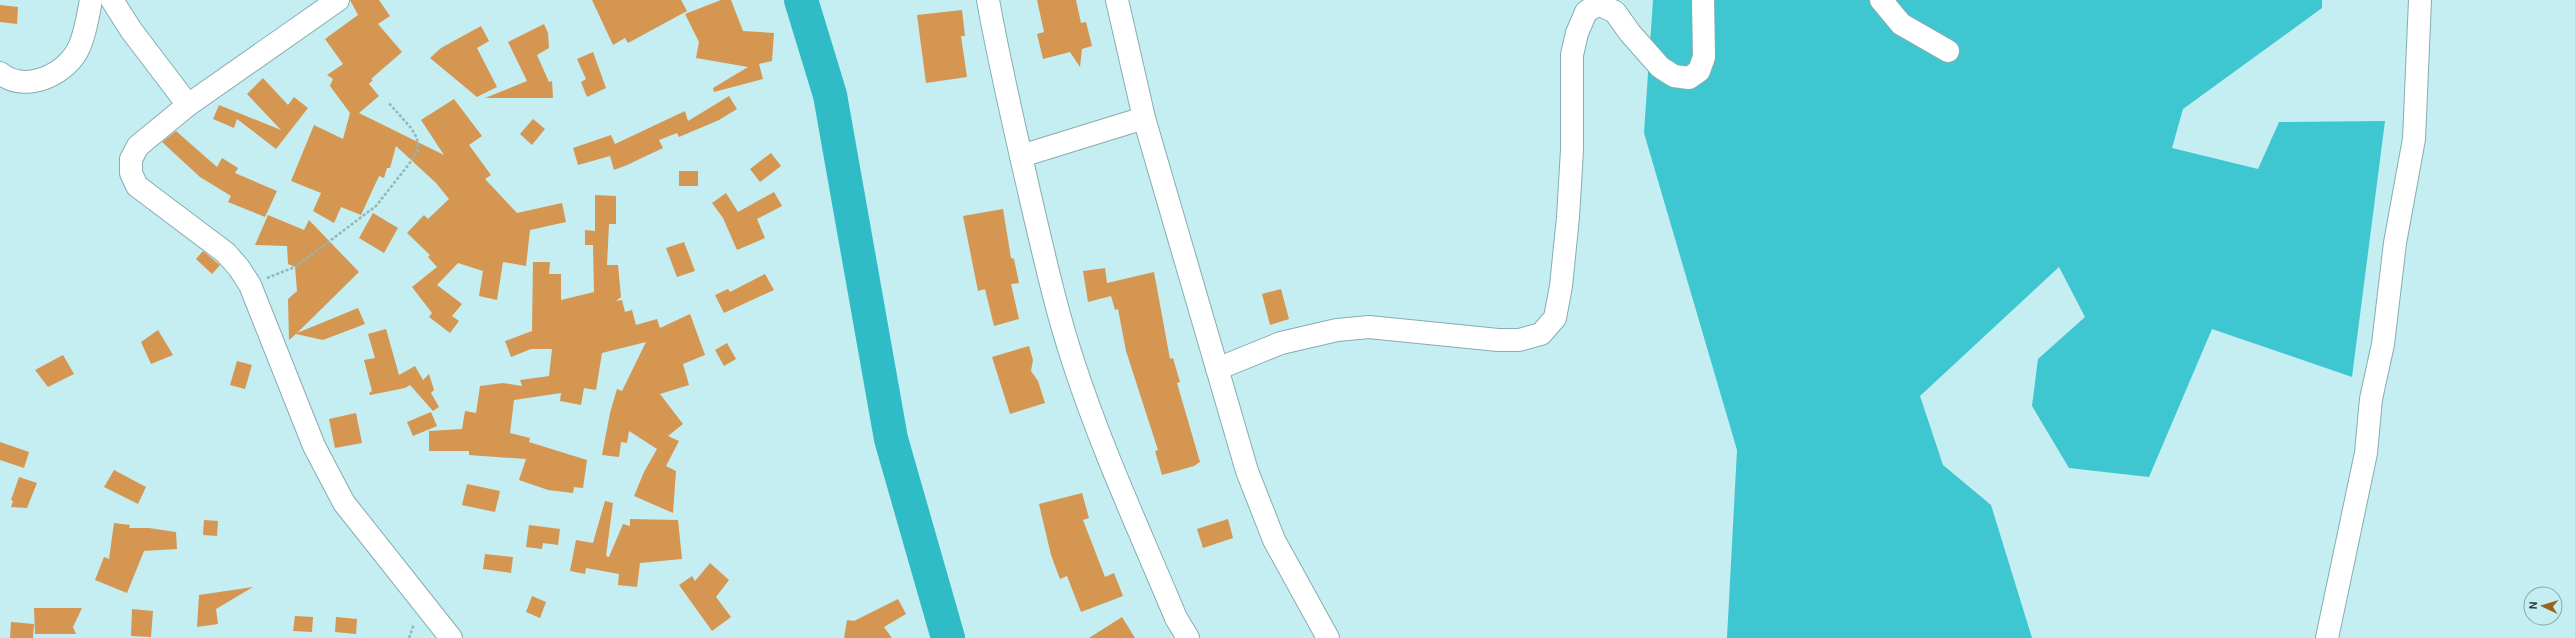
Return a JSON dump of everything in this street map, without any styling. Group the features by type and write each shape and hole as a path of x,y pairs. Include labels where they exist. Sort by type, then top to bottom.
{"street":[{"path":"0,73 12,80 33,81 44,79 64,66 80,47 91,0"},
{"path":"112,0 131,30 188,105"},
{"path":"338,0 188,105 138,146 131,159 131,173 137,186 226,253 250,285 314,446 344,503 451,638"},
{"path":"988,0 996,51 1058,310 1074,365 1103,443 1176,618 1188,638"},
{"path":"1117,0 1144,118 1217,369 1260,510 1274,540 1328,638"},
{"path":"1217,369 1280,343 1338,330 1369,327 1498,340 1519,340 1541,334 1554,318 1561,286 1572,150 1572,55 1577,33 1586,12 1598,4 1615,12 1630,33 1660,67 1674,76 1689,78 1699,71 1704,58 1703,0"},
{"path":"1881,0 1902,24 1948,51"},
{"path":"2327,638 2366,453 2371,399 2383,344 2395,243 2414,139 2420,0"},
{"path":"1021,156 1144,118"}],"path":[{"path":"250,285 295,267 376,206 408,164 418,150 417,138 411,128 388,102"}],"shaded area":[{"path":"1653,0 2322,0 2322,8 2183,109 2172,148 2258,169 2279,122 2385,121 2352,377 2212,329 2149,477 2069,468 2032,406 2038,359 2085,317 2059,267 1920,396 1943,465 1991,505 2032,638 1727,638 1737,450 1644,133"}],"building":[{"path":"350,0 379,0 390,16 378,24 402,52 371,79 373,80 369,84 379,96 359,113 444,155 421,120 454,99 482,136 469,145 491,175 485,179 517,213 562,203 566,222 530,230 526,266 503,262 497,300 479,296 483,271 458,263 437,285 462,304 452,316 459,321 450,333 429,317 432,313 412,287 437,267 428,257 430,255 407,233 424,215 428,219 449,199 436,183 396,146 390,168 387,168 384,178 379,176 361,215 341,207 334,223 313,211 321,193 291,181 314,125 343,139 350,113 330,86 333,79 327,75 343,64 325,39 358,15"},
{"path":"592,0 681,0 687,11 628,43 625,38 613,45"},
{"path":"721,0 731,0 743,31 774,33 772,61 759,64 763,79 714,92 713,88 748,67 696,58 699,42 685,14"},
{"path":"1037,0 1076,0 1081,23 1086,22 1092,46 1082,49 1080,67 1070,52 1043,59 1037,34 1044,32"},
{"path":"0,5 18,7 17,24 0,22"},
{"path":"962,10 965,36 961,36 967,77 926,83 917,15"},
{"path":"544,24 548,33 549,48 537,55 549,82 552,81 553,98 485,98 527,81 508,42"},
{"path":"481,26 489,41 477,48 497,87 477,97 430,58 441,48"},
{"path":"593,52 606,88 587,97 581,82 586,79 577,59"},
{"path":"263,78 288,105 294,97 308,108 276,149 237,119 234,128 213,119 219,105 281,130 247,94"},
{"path":"729,96 737,109 719,120 679,137 677,133 659,140 663,148 627,165 614,170 610,156 578,165 573,148 611,135 615,144 685,111 688,121"},
{"path":"533,119 545,129 532,145 520,134"},
{"path":"176,131 217,167 222,158 238,168 235,173 277,191 265,217 228,202 231,196 200,177 162,142"},
{"path":"771,153 781,166 760,182 750,169"},
{"path":"679,171 698,171 698,186 679,186"},
{"path":"774,192 782,206 757,219 765,238 737,250 723,218 712,203 726,193 738,212"},
{"path":"595,195 616,196 616,224 609,224 607,265 618,265 621,297 616,301 622,300 625,312 632,310 636,325 657,319 660,328 690,314 705,355 683,364 689,385 660,394 683,424 668,436 679,441 666,466 676,471 673,513 634,496 644,472 657,449 629,431 627,443 621,442 619,457 602,455 610,413 617,389 622,391 646,342 602,353 596,390 584,388 581,405 560,401 561,393 514,400 510,433 530,438 529,442 587,460 583,488 574,487 573,493 548,490 519,480 526,459 469,455 469,451 429,451 429,431 462,429 465,411 476,413 480,386 503,383 522,386 520,380 549,376 552,349 531,349 511,357 505,341 532,331 533,262 550,262 549,274 561,274 561,300 594,292 593,245 585,245 585,230 595,231"},
{"path":"1003,209 1011,258 1014,259 1019,283 1011,284 1019,319 994,326 985,289 978,291 963,216"},
{"path":"373,213 398,228 384,253 359,238"},
{"path":"268,215 304,230 309,220 359,272 297,333 358,308 365,324 323,340 296,334 289,340 288,299 297,291 295,267 288,264 287,246 255,245"},
{"path":"684,242 695,271 677,277 666,248"},
{"path":"203,251 220,265 212,274 196,259"},
{"path":"1105,268 1107,283 1154,272 1170,359 1173,358 1180,382 1177,383 1200,462 1194,466 1162,475 1155,451 1158,450 1126,351 1118,309 1115,310 1111,296 1088,302 1083,271"},
{"path":"765,274 774,290 724,313 715,295 728,289 730,292"},
{"path":"1281,289 1289,319 1270,325 1262,294"},
{"path":"386,329 399,375 415,366 423,380 429,374 434,390 431,393 439,407 433,411 410,385 405,388 370,395 369,393 372,391 364,360 375,358 368,334"},
{"path":"158,330 173,355 151,364 141,342"},
{"path":"727,343 736,359 724,366 715,350"},
{"path":"1029,346 1033,360 1031,371 1038,381 1045,403 1010,414 992,357"},
{"path":"63,355 74,374 48,387 35,370"},
{"path":"237,361 252,365 245,389 230,385"},
{"path":"431,412 437,426 413,436 407,422"},
{"path":"356,413 362,443 335,448 329,419"},
{"path":"0,442 29,452 24,468 0,460"},
{"path":"114,470 146,487 138,504 104,487"},
{"path":"19,477 37,483 27,508 11,507 13,501 11,500"},
{"path":"467,484 500,491 495,512 462,505"},
{"path":"1082,493 1089,518 1083,520 1105,577 1114,573 1123,596 1081,612 1067,576 1060,579 1051,555 1039,504"},
{"path":"605,501 613,503 606,556 609,557 623,524 630,526 630,519 678,520 682,559 640,563 637,587 618,585 619,574 586,568 585,574 570,571 576,540 593,543"},
{"path":"1228,519 1233,538 1203,548 1197,529"},
{"path":"204,520 218,521 217,536 203,535"},
{"path":"114,523 130,525 129,528 149,528 176,532 177,549 144,551 127,593 95,580 104,557 109,559"},
{"path":"529,525 560,529 558,545 543,543 542,549 526,547"},
{"path":"485,554 513,557 511,573 483,569"},
{"path":"710,563 729,580 716,597 731,617 712,631 679,585 692,576 695,581"},
{"path":"253,587 216,609 218,624 197,627 199,595"},
{"path":"532,596 546,602 540,618 526,612"},
{"path":"898,599 906,614 884,627 892,638 844,638 847,620 854,621"},
{"path":"34,608 82,608 73,627 76,634 35,634"},
{"path":"132,609 153,611 151,637 131,636"},
{"path":"295,616 313,617 312,632 293,631"},
{"path":"336,617 357,619 356,634 335,632"},
{"path":"1122,617 1135,638 1089,638"},
{"path":"11,622 34,624 33,638 10,638"}],"waterway":[{"path":"801,0 830,95 891,439 948,638"}]}
